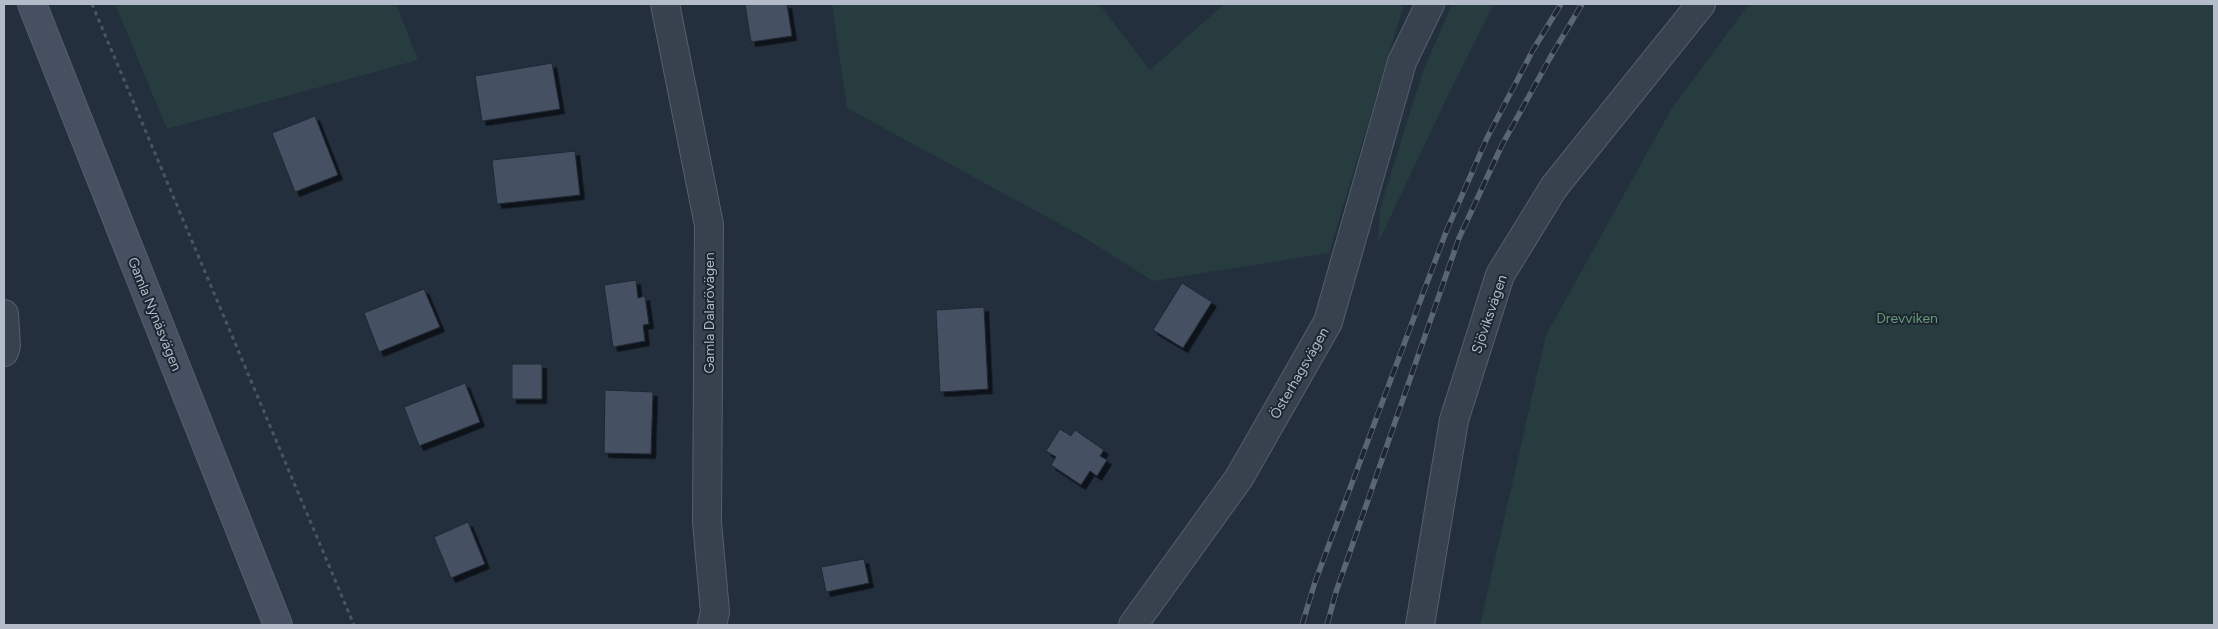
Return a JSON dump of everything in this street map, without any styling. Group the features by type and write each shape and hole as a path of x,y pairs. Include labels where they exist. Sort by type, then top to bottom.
{"street":[{"name":"Gamla Nynäsvägen","path":"32,4 278,625"},
{"name":"Gamla Dalarövägen","path":"665,4 709,225 707,522 715,612 712,625"},
{"name":"Österhagsvägen","path":"1133,625 1239,478 1328,322 1402,62 1430,4"},
{"name":"Sjöviksvägen","path":"1420,625 1454,420 1500,275 1554,188 1702,4"},
{"path":"4,314 6,346 4,352"}],"path":[{"path":"92,4 354,625"}],"green space":[{"path":"115,4 396,4 418,60 167,129"},
{"path":"832,4 1099,4 1150,70 1224,4 1404,4 1329,253 1153,281 1080,235 847,108"},
{"path":"1452,4 1494,4 1452,87 1378,243 1380,209 1422,74"},
{"name":"Drevviken","path":"1749,4 2214,4 2214,625 1480,625 1546,335 1672,108"}],"building":[{"path":"745,4 787,4 792,36 751,42"},
{"path":"552,63 560,109 482,121 475,76"},
{"path":"315,116 338,175 295,192 272,133"},
{"path":"575,151 580,195 497,204 492,160"},
{"path":"636,280 638,298 645,296 649,324 643,325 645,341 613,347 604,285"},
{"path":"1182,283 1212,302 1183,348 1153,330"},
{"path":"424,289 440,327 379,352 364,313"},
{"path":"984,307 988,389 940,392 936,310"},
{"path":"512,364 542,364 542,399 512,399"},
{"path":"465,383 480,422 419,446 404,407"},
{"path":"605,390 653,392 651,454 604,453"},
{"path":"1060,429 1071,436 1075,430 1104,450 1100,456 1107,460 1097,476 1090,471 1081,485 1051,465 1056,457 1046,451"},
{"path":"468,522 485,564 451,578 434,537"},
{"path":"864,559 869,583 826,592 821,567"}],"railway":[{"path":"1302,625 1315,582 1446,232 1487,138 1533,50 1561,4"},
{"path":"1327,625 1336,592 1459,238 1502,145 1582,4"}]}
